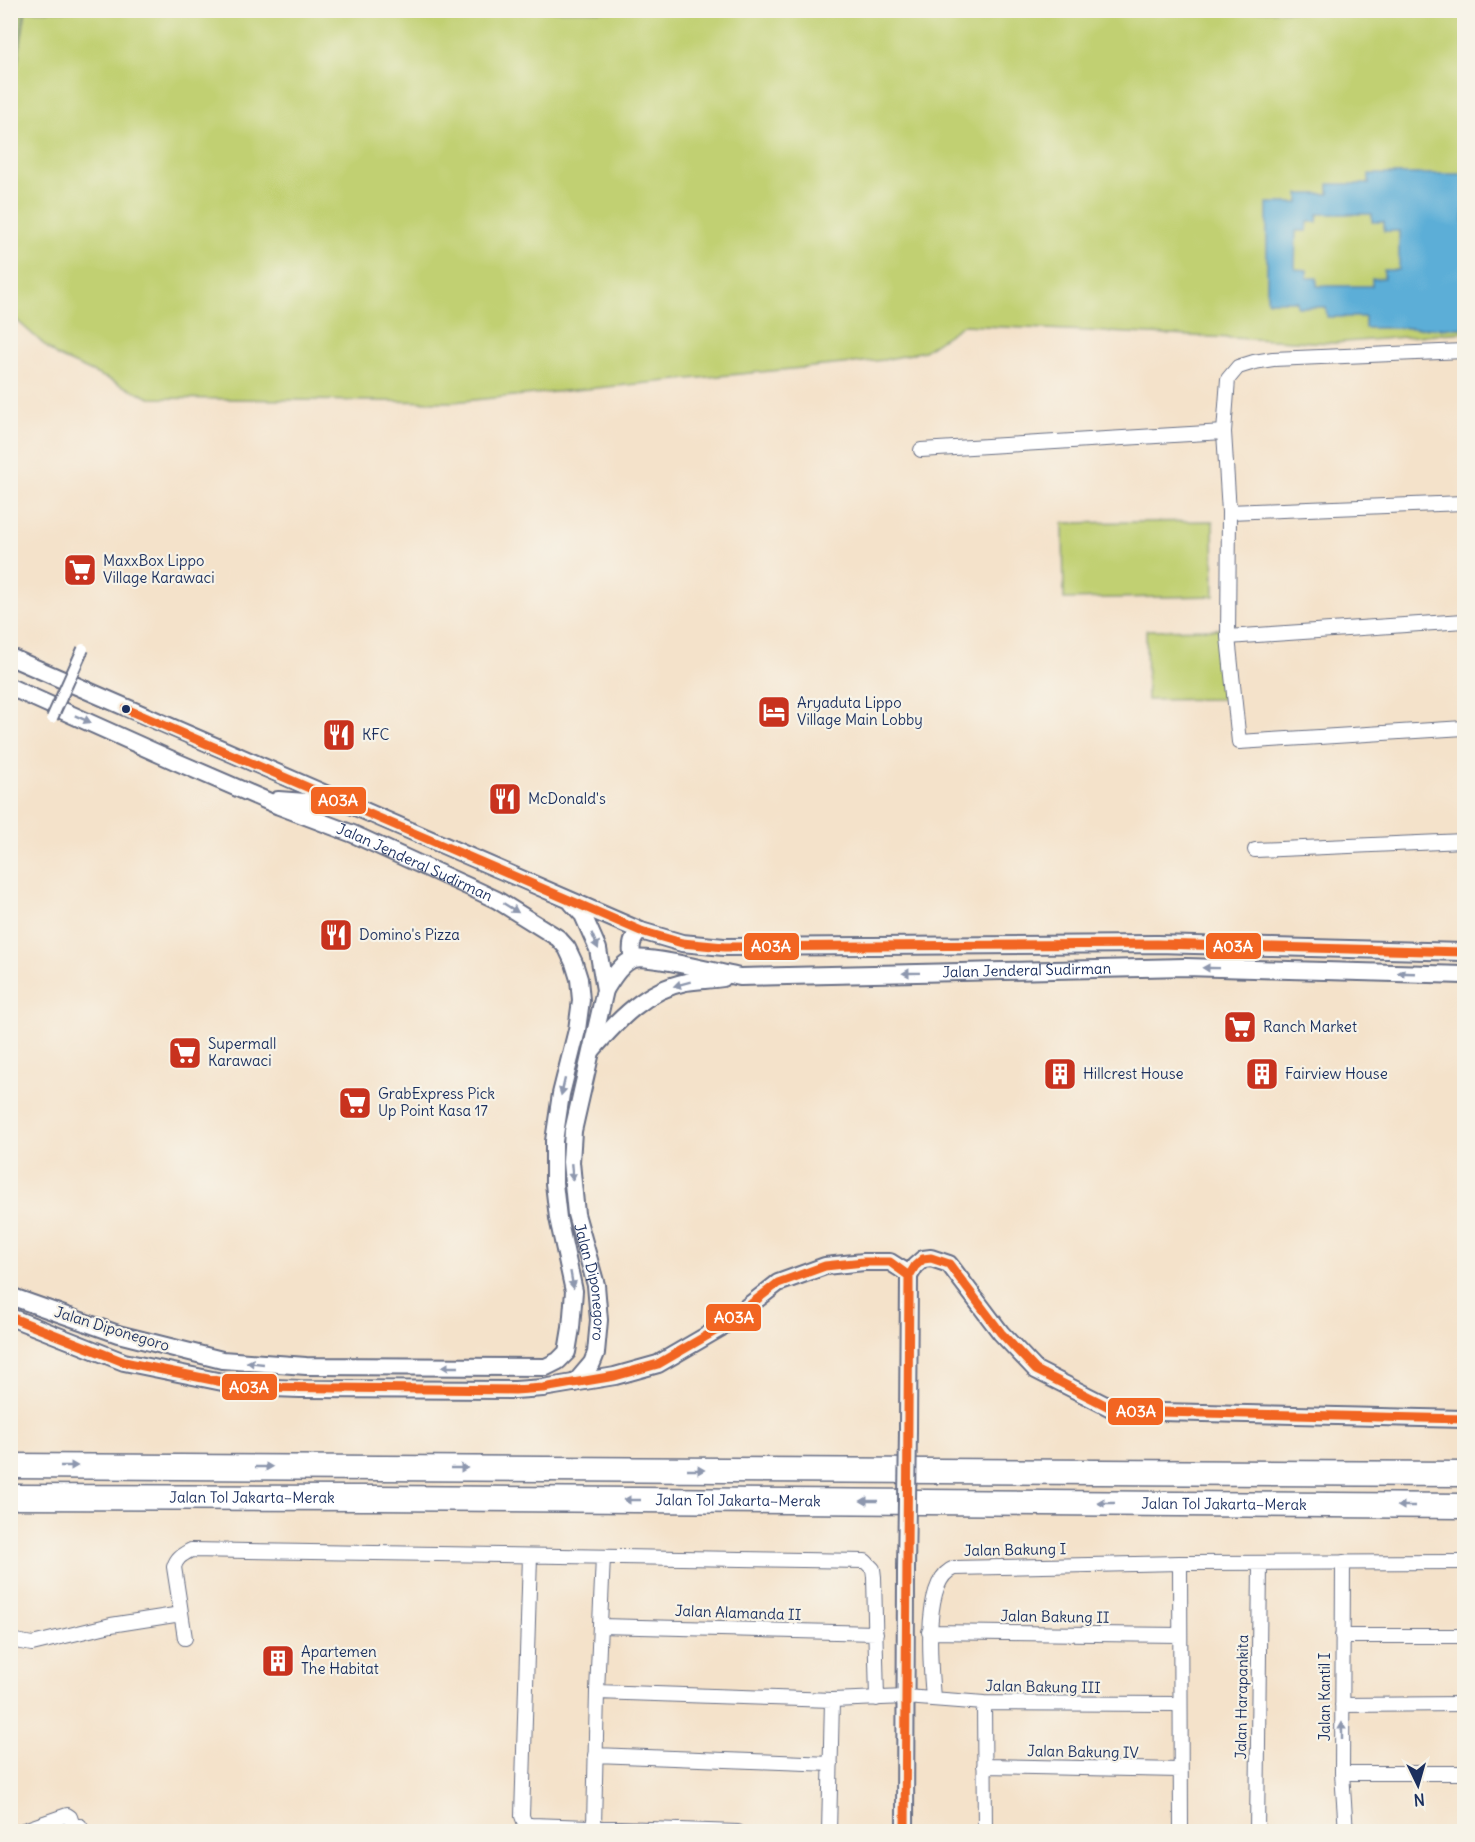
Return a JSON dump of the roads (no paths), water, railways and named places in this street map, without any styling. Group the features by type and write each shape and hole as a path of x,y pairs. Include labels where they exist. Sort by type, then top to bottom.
{"highway":[{"name":"Jalan Tol Jakarta–Merak","path":"10,1466 1464,1474"},
{"name":"Jalan Tol Jakarta–Merak","path":"10,1497 1464,1506"}],"street":[{"path":"1464,351 1273,359 1238,366 1228,379 1224,432 1229,512 1228,637 1239,742 1464,728"},
{"path":"921,450 1224,432"},
{"path":"1229,512 1464,503"},
{"path":"1228,637 1464,621"},
{"path":"52,718 83,649"},
{"name":"Jalan Jenderal Sudirman","path":"10,657 641,931 682,943 724,947 1157,944 1464,952"},
{"path":"10,672 18,690"},
{"name":"Jalan Jenderal Sudirman","path":"18,690 262,798 353,834 497,900 558,938 567,948 579,979 581,1000 577,1030"},
{"path":"262,798 349,806"},
{"path":"1255,850 1464,841"},
{"name":"Jalan Diponegoro","path":"14,1316 124,1362 247,1387 515,1390 575,1383 592,1363 596,1353 599,1320 596,1285 576,1214 571,1162 573,1131 590,1052 604,1003 605,990 598,949 583,915 569,900"},
{"path":"605,990 614,976 633,959 631,943 641,931"},
{"name":"Jalan Jenderal Sudirman","path":"633,959 668,962 740,976 1185,967 1464,975"},
{"path":"590,1052 617,1022 652,994 685,982 740,976"},
{"name":"Jalan Diponegoro","path":"10,1296 118,1334 222,1360 306,1366 546,1367 558,1361 567,1352 572,1328 574,1291 558,1218 554,1183 554,1141 561,1094 577,1030"},
{"path":"575,1383 615,1376 658,1364 720,1328 778,1283 825,1266 931,1258 949,1264 1001,1333 1036,1370 1117,1411 1464,1419"},
{"path":"905,1832 909,1276 923,1259"},
{"path":"891,1262 909,1276"},
{"path":"185,1638 174,1567 181,1555 191,1551 865,1561 873,1569 877,1699"},
{"path":"531,1556 522,1816 525,1824 536,1828 594,1826 738,1832"},
{"path":"594,1826 603,1557"},
{"name":"Jalan Kantil I","path":"1343,1562 1341,1773 1346,1832"},
{"name":"Jalan Bakung I","path":"933,1698 929,1632 934,1596 944,1574 954,1568 1180,1563 1464,1562"},
{"path":"1180,1563 1181,1832"},
{"name":"Jalan Harapankita","path":"1257,1832 1260,1564"},
{"path":"10,1640 32,1644 111,1624 181,1614"},
{"name":"Jalan Alamanda II","path":"600,1626 876,1633"},
{"name":"Jalan Bakung II","path":"929,1632 1180,1635"},
{"path":"1342,1636 1464,1636"},
{"name":"Jalan Bakung III","path":"597,1692 832,1700 906,1697 984,1703 1180,1704"},
{"path":"829,1832 832,1700"},
{"path":"984,1703 985,1832"},
{"path":"1342,1705 1464,1704"},
{"path":"595,1755 831,1764"},
{"name":"Jalan Bakung IV","path":"984,1766 1180,1770"},
{"path":"1341,1773 1464,1773"},
{"path":"18,1832 68,1815 73,1826 80,1826 83,1832"}],"water":[{"path":"1369,174 1464,174 1464,328 1365,328 1365,317 1327,317 1326,307 1297,307 1297,301 1267,301 1267,203 1299,203 1299,194 1329,194 1329,184 1369,184","holes":["1318,214 1372,214 1372,222 1384,222 1384,231 1399,231 1399,270 1384,270 1384,278 1372,279 1372,286 1317,286 1317,278 1307,278 1307,270 1295,269 1296,231 1307,231 1308,222 1317,222"]}],"place":[{"name":"MaxxBox Lippo Village Karawaci","path":"80,570"},
{"name":"Aryaduta Lippo Village Main Lobby","path":"774,712"},
{"name":"KFC","path":"339,735"},
{"name":"McDonald's","path":"505,799"},
{"name":"Domino's Pizza","path":"336,935"},
{"name":"Ranch Market","path":"1240,1027"},
{"name":"Supermall Karawaci","path":"185,1053"},
{"name":"Hillcrest House","path":"1060,1074"},
{"name":"Fairview House","path":"1262,1074"},
{"name":"GrabExpress Pick Up Point Kasa 17","path":"355,1103"},
{"name":"Apartemen The Habitat","path":"278,1661"}]}
